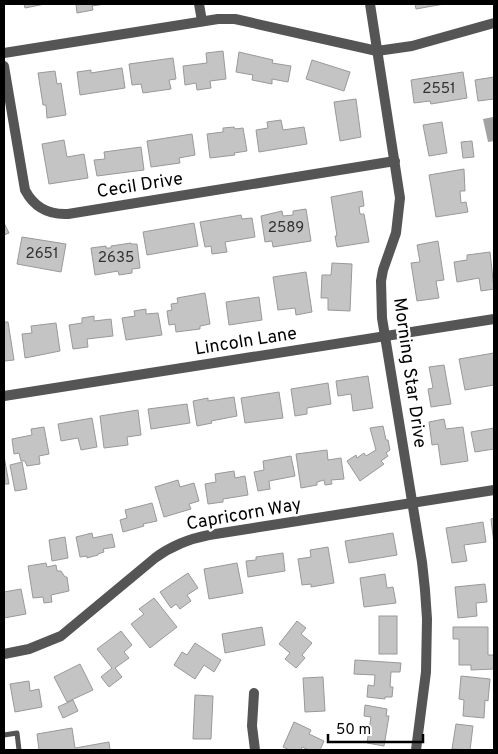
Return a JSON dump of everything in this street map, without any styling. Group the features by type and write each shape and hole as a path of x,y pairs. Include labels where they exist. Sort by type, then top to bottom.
{"street":[{"path":"199,4 202,21"},
{"name":"Morning Star Drive","path":"370,4 400,198 396,232 385,260 381,281 382,318 422,562 427,628 426,672 416,750"},
{"path":"4,53 202,21 235,19 378,51 412,46 494,23"},
{"name":"Cecil Drive","path":"4,66 25,190 36,205 54,214 68,214 395,161"},
{"name":"Lincoln Lane","path":"4,396 494,319"},
{"name":"Capricorn Way","path":"4,654 35,648 61,636 155,558 189,540 209,535 494,490"},
{"path":"254,693 252,726 255,750"}],"lane":[{"path":"4,735 17,733 20,750"}],"shaded area":[{"path":"493,117 494,141 488,142 483,119"}],"building":[{"path":"24,4 45,4 25,8"},
{"path":"76,4 105,4 92,6 93,10 77,13"},
{"path":"415,4 444,4 416,9"},
{"path":"223,51 226,79 210,81 211,88 197,90 196,83 185,85 183,66 207,63 206,53"},
{"path":"239,52 273,60 272,63 291,66 288,82 272,79 272,84 252,80 253,75 236,72"},
{"path":"173,58 176,79 169,80 171,89 143,93 141,84 132,85 129,64"},
{"path":"312,60 350,72 344,91 306,79"},
{"path":"122,68 125,88 80,95 77,72 91,70 91,73"},
{"path":"55,71 57,84 61,83 66,115 47,118 46,105 43,105 38,73"},
{"path":"463,72 467,98 431,104 430,101 414,103 411,80"},
{"path":"494,77 494,99 478,101 475,80"},
{"path":"356,99 361,137 340,141 334,102"},
{"path":"281,120 283,130 304,127 307,144 259,152 256,130 268,128 267,122"},
{"path":"442,122 447,153 429,156 423,125"},
{"path":"234,127 235,129 243,128 247,151 234,153 235,155 210,158 207,134 223,132 223,128"},
{"path":"192,134 195,155 179,158 180,163 151,167 147,141"},
{"path":"64,140 67,157 84,154 88,178 49,184 42,144"},
{"path":"472,141 474,157 463,158 461,142"},
{"path":"141,147 144,170 97,176 94,160 105,159 104,152"},
{"path":"464,169 465,191 460,191 461,203 466,202 468,212 436,217 429,175"},
{"path":"362,191 364,206 359,207 360,214 364,214 369,242 337,247 331,197"},
{"path":"306,209 311,241 273,247 272,241 265,242 261,216 282,211 283,216 293,215 293,211"},
{"path":"241,215 242,219 252,218 255,237 225,242 227,252 212,254 211,246 205,247 200,222"},
{"path":"4,223 9,233 4,235"},
{"path":"194,223 198,246 147,255 143,232"},
{"path":"22,237 66,244 61,272 17,264"},
{"path":"438,241 444,280 436,281 439,298 417,301 411,263 420,262 417,245"},
{"path":"137,244 140,268 132,269 132,273 119,275 118,271 95,275 91,248 106,246 106,248 111,248 111,246"},
{"path":"490,252 494,289 481,291 479,278 457,282 454,262 467,260 467,255"},
{"path":"332,263 352,264 350,311 328,310 328,298 321,298 322,275 331,275"},
{"path":"306,272 312,312 296,315 295,308 278,310 273,277"},
{"path":"205,293 210,324 200,326 200,329 176,332 175,324 169,325 167,311 172,310 171,304 178,303 177,298"},
{"path":"259,297 262,320 229,325 226,302"},
{"path":"146,309 146,314 158,313 162,335 126,340 122,318 135,316 134,311"},
{"path":"94,316 94,321 111,319 113,336 87,339 88,347 73,349 69,325 82,323 82,318"},
{"path":"4,322 8,322 14,360 4,361"},
{"path":"56,323 60,351 25,358 22,334 32,333 31,326"},
{"path":"494,353 494,385 465,390 459,359"},
{"path":"444,365 451,404 431,407 428,389 433,388 429,367"},
{"path":"368,376 373,408 353,411 351,394 338,396 336,381"},
{"path":"328,383 331,404 307,408 307,414 295,416 291,389"},
{"path":"279,392 283,418 245,423 241,398"},
{"path":"234,397 237,416 197,426 193,401 208,398 208,401"},
{"path":"187,404 190,423 151,429 148,409"},
{"path":"138,410 141,435 127,437 128,445 104,448 100,416"},
{"path":"92,418 97,447 81,450 78,438 61,441 58,424"},
{"path":"444,419 446,429 463,427 468,461 441,465 438,444 432,445 429,422"},
{"path":"383,426 390,450 386,453 388,456 381,461 384,464 360,481 347,461 356,455 357,458 364,453 366,456 376,450 370,428"},
{"path":"44,427 49,454 39,456 40,464 27,466 25,461 21,461 19,453 14,454 12,439 32,435 31,429"},
{"path":"494,428 494,449 475,452 471,432"},
{"path":"327,450 328,460 341,458 344,479 331,480 332,484 325,485 324,480 317,482 317,485 301,488 296,454"},
{"path":"4,456 9,484 4,484"},
{"path":"291,456 295,476 269,481 270,489 258,491 254,472 264,470 263,461"},
{"path":"22,462 27,489 15,491 10,465"},
{"path":"234,471 235,478 245,476 248,495 223,499 223,502 208,504 205,484 216,482 215,474"},
{"path":"178,480 180,487 194,483 199,501 189,504 191,509 164,517 155,487"},
{"path":"152,503 157,521 123,532 120,520 127,518 125,510"},
{"path":"494,518 494,544 491,519"},
{"path":"483,522 486,542 464,545 467,561 452,563 446,528"},
{"path":"92,533 93,538 112,534 115,547 103,549 104,552 98,555 87,558 87,556 80,557 76,537"},
{"path":"393,533 397,555 349,563 345,541"},
{"path":"65,537 68,558 52,561 49,540"},
{"path":"328,547 334,583 311,587 311,584 302,585 298,559 311,557 310,550"},
{"path":"283,553 285,571 248,577 246,561 256,560 256,557"},
{"path":"46,563 47,567 56,565 57,571 61,571 67,577 69,591 51,595 52,602 44,603 43,597 33,598 28,566"},
{"path":"237,563 243,593 209,599 204,569"},
{"path":"188,573 198,588 187,595 191,601 180,609 176,604 171,608 160,592"},
{"path":"385,574 387,588 393,587 396,603 364,607 360,578"},
{"path":"485,584 487,602 476,603 477,616 458,618 455,587"},
{"path":"21,589 26,614 4,618 4,592"},
{"path":"154,598 177,627 150,648 131,624 144,614 139,609"},
{"path":"379,616 397,616 397,654 379,654"},
{"path":"297,621 306,628 301,634 312,643 302,655 305,658 296,668 285,659 290,653 279,644"},
{"path":"262,627 265,645 225,653 222,634"},
{"path":"453,627 488,627 488,655 494,655 494,669 471,670 471,665 459,665 459,639 453,639"},
{"path":"121,631 132,645 124,652 129,658 115,668 122,677 109,687 101,677 112,668 97,649"},
{"path":"195,643 221,660 214,672 204,665 195,679 174,665 182,652 187,655"},
{"path":"355,660 401,663 400,672 391,672 390,687 393,687 392,697 385,697 385,699 367,697 368,685 374,686 375,675 354,674"},
{"path":"80,664 93,690 67,702 54,677"},
{"path":"461,676 490,679 488,701 485,700 484,718 463,716 464,700 459,699"},
{"path":"323,677 325,711 305,712 303,678"},
{"path":"29,681 30,691 39,689 42,707 15,712 10,684"},
{"path":"195,695 213,696 211,739 193,739"},
{"path":"73,700 78,711 63,718 58,707"},
{"path":"365,705 387,709 386,716 389,716 384,746 367,743 371,717 364,716"},
{"path":"294,722 311,730 309,734 324,741 320,750 309,750 302,747 301,750 290,750 283,747"},
{"path":"456,724 473,726 470,750 452,749"},
{"path":"72,728 75,748 109,742 110,750 39,750 37,734"}]}
